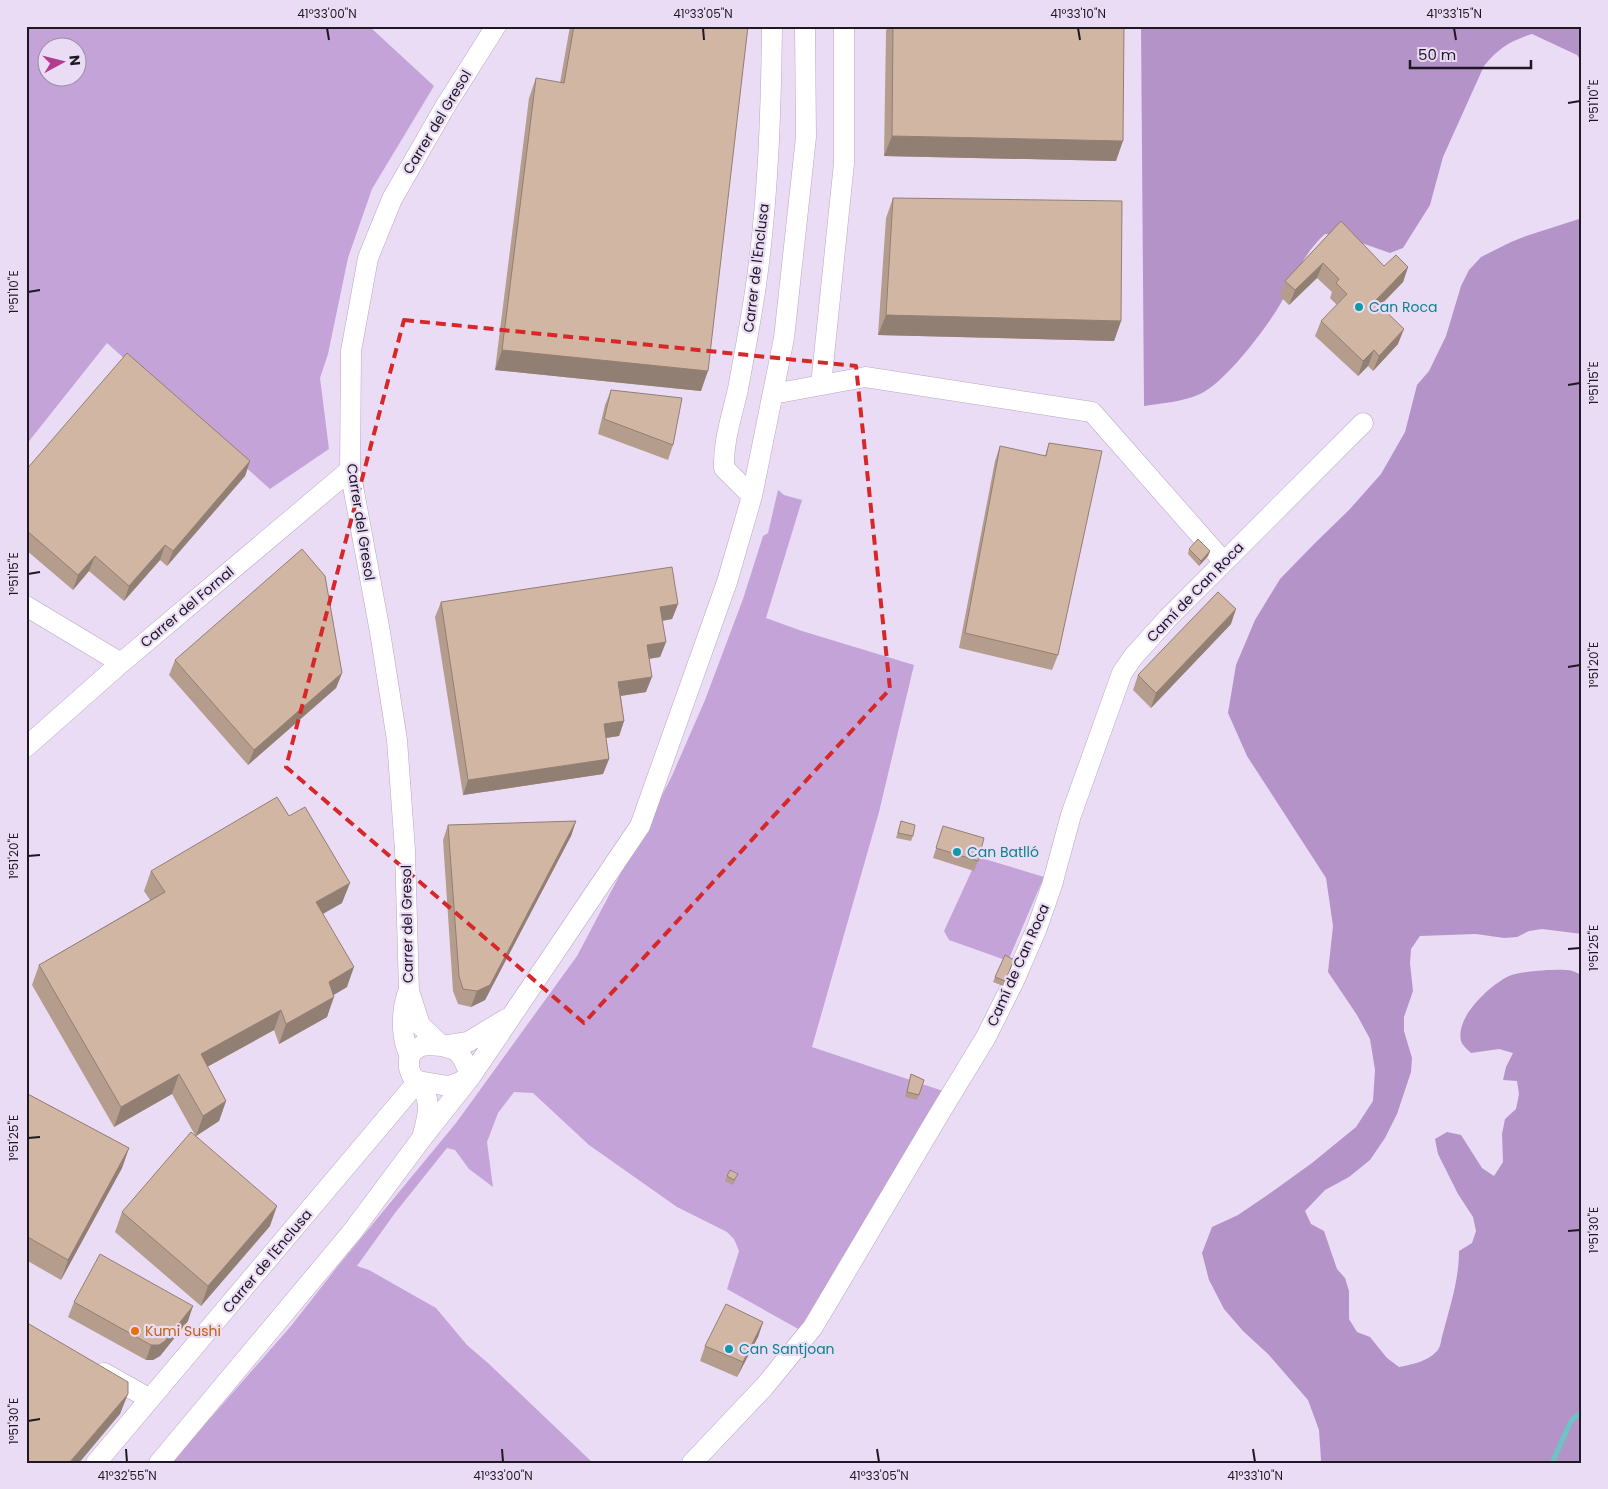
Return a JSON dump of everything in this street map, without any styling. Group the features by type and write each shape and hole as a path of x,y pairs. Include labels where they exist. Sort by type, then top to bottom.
{"street":[{"name":"Carrer del Gresol","path":"409,991 405,850 397,740 380,632 350,470 351,351 368,258 392,198 496,26"},
{"name":"Carrer de l'Enclusa","path":"752,496 724,468 724,450 738,389 755,291 767,179 772,26"},
{"path":"159,1463 352,1232 471,1076 640,826 727,582 752,496 784,338 806,138 805,26"},
{"path":"820,385 844,164 844,26"},
{"path":"773,394 865,377 1092,412 1223,562"},
{"name":"Camí de Can Roca","path":"692,1463 764,1387 813,1327 972,1062 1001,1007 1037,928 1052,885 1071,815 1122,673 1133,657 1168,618 1364,423"},
{"name":"Carrer del Fornal","path":"26,747 121,663 350,470"},
{"path":"26,606 121,663"},
{"path":"409,991 420,1025 442,1046"},
{"path":"409,991 404,1006 404,1020 405,1047 410,1056"},
{"path":"442,1046 468,1042 514,1013"},
{"path":"422,1138 427,1121 428,1101 426,1092 412,1076 409,1068 412,1052 421,1046 428,1045 453,1049 464,1059 471,1076"},
{"path":"418,1081 448,1086 471,1076"},
{"name":"Carrer de l'Enclusa","path":"96,1463 418,1081"},
{"path":"84,1362 150,1399"}],"highlighted area":[{"path":"404,320 856,366 890,689 584,1023 286,767"}],"shaded area":[{"path":"26,26 369,26 434,86 372,189 348,258 328,354 320,378 329,449 270,489 107,343 26,445"},
{"path":"1141,26 1582,26 1582,62 1577,55 1532,34 1511,42 1500,50 1484,66 1443,157 1430,205 1403,248 1390,253 1339,235 1325,234 1306,257 1267,324 1246,352 1222,378 1210,388 1193,397 1144,406"},
{"path":"1582,218 1582,934 1542,929 1529,931 1517,937 1504,938 1476,934 1420,936 1411,949 1410,963 1413,991 1404,1017 1404,1031 1412,1058 1411,1072 1397,1114 1385,1138 1370,1160 1349,1177 1325,1190 1305,1211 1311,1224 1324,1231 1337,1269 1345,1278 1349,1291 1349,1319 1357,1332 1370,1337 1387,1358 1399,1367 1420,1362 1433,1355 1440,1345 1456,1283 1459,1251 1472,1243 1476,1231 1473,1217 1458,1194 1438,1154 1435,1139 1447,1132 1461,1135 1482,1168 1494,1176 1503,1162 1502,1134 1505,1119 1516,1109 1519,1094 1517,1081 1503,1080 1506,1067 1513,1053 1499,1049 1471,1053 1461,1041 1463,1022 1484,994 1501,980 1514,974 1569,970 1582,975 1582,1463 1320,1463 1319,1430 1308,1400 1268,1354 1243,1331 1224,1309 1209,1280 1202,1253 1212,1227 1238,1215 1266,1196 1312,1163 1356,1127 1373,1101 1375,1070 1370,1039 1357,1015 1328,972 1333,926 1326,878 1247,756 1228,713 1236,665 1255,620 1280,579 1349,510 1381,474 1405,432 1417,385 1429,371 1446,336 1461,286 1469,270 1481,257 1511,242"},
{"path":"778,490 784,495 802,500 766,618 914,665 879,812 812,1047 949,1093 800,1330 727,1289 739,1251 734,1239 727,1232 677,1207 589,1145 533,1093 514,1092 498,1113 487,1142 493,1187 469,1169 455,1150 447,1148 395,1213 357,1266 369,1270 436,1308 467,1345 593,1463 171,1463 291,1326 456,1123 577,956 671,778 705,700 743,599 763,536 768,533"},
{"path":"978,857 1044,877 1008,961 949,940 944,931"}],"building":[{"path":"574,26 748,26 708,371 502,350 536,78 564,83"},
{"path":"893,26 1124,26 1123,141 892,136"},
{"path":"893,198 1122,201 1121,321 886,315"},
{"name":"Can Roca","path":"1341,221 1384,266 1396,255 1408,267 1375,301 1404,329 1379,356 1374,350 1363,361 1321,321 1347,294 1336,283 1339,279 1323,263 1295,290 1285,281"},
{"path":"127,353 250,461 173,551 165,545 129,586 95,556 78,575 26,530 26,470"},
{"path":"611,390 682,398 673,445 604,419"},
{"path":"1049,443 1102,451 1058,655 965,633 1000,446 1046,456"},
{"path":"1198,539 1210,551 1201,561 1189,549"},
{"path":"302,549 325,576 342,673 254,750 175,660"},
{"path":"672,567 678,604 660,607 666,642 647,645 652,677 618,682 624,721 604,724 609,759 468,780 441,602"},
{"path":"1218,592 1236,609 1156,693 1138,675"},
{"path":"277,797 289,816 305,807 350,883 316,902 354,967 329,982 334,997 286,1024 281,1010 201,1054 226,1101 203,1116 179,1074 121,1107 39,965 165,892 151,871"},
{"path":"576,821 490,985 477,991 463,989 459,976 448,825"},
{"path":"901,821 915,825 913,836 898,833"},
{"path":"943,826 984,838 978,861 936,848"},
{"path":"1005,955 1014,960 1005,981 995,977"},
{"path":"911,1074 924,1080 919,1095 907,1092"},
{"path":"26,1093 129,1148 68,1260 26,1236"},
{"path":"191,1132 277,1206 208,1286 122,1212"},
{"path":"730,1170 738,1174 734,1180 727,1176"},
{"path":"100,1254 193,1306 165,1341 159,1345 151,1345 74,1302"},
{"name":"Can Santjoan","path":"726,1304 763,1322 743,1362 705,1346"},
{"path":"26,1324 128,1382 128,1394 69,1463 26,1463"}],"waterway":[{"path":"1552,1463 1571,1421 1582,1411"}],"place":[{"name":"Can Roca","path":"1359,307"},
{"name":"Can Batlló","path":"957,852"},
{"name":"Kumi Sushi","path":"135,1331"},
{"name":"Can Santjoan","path":"729,1349"}]}
